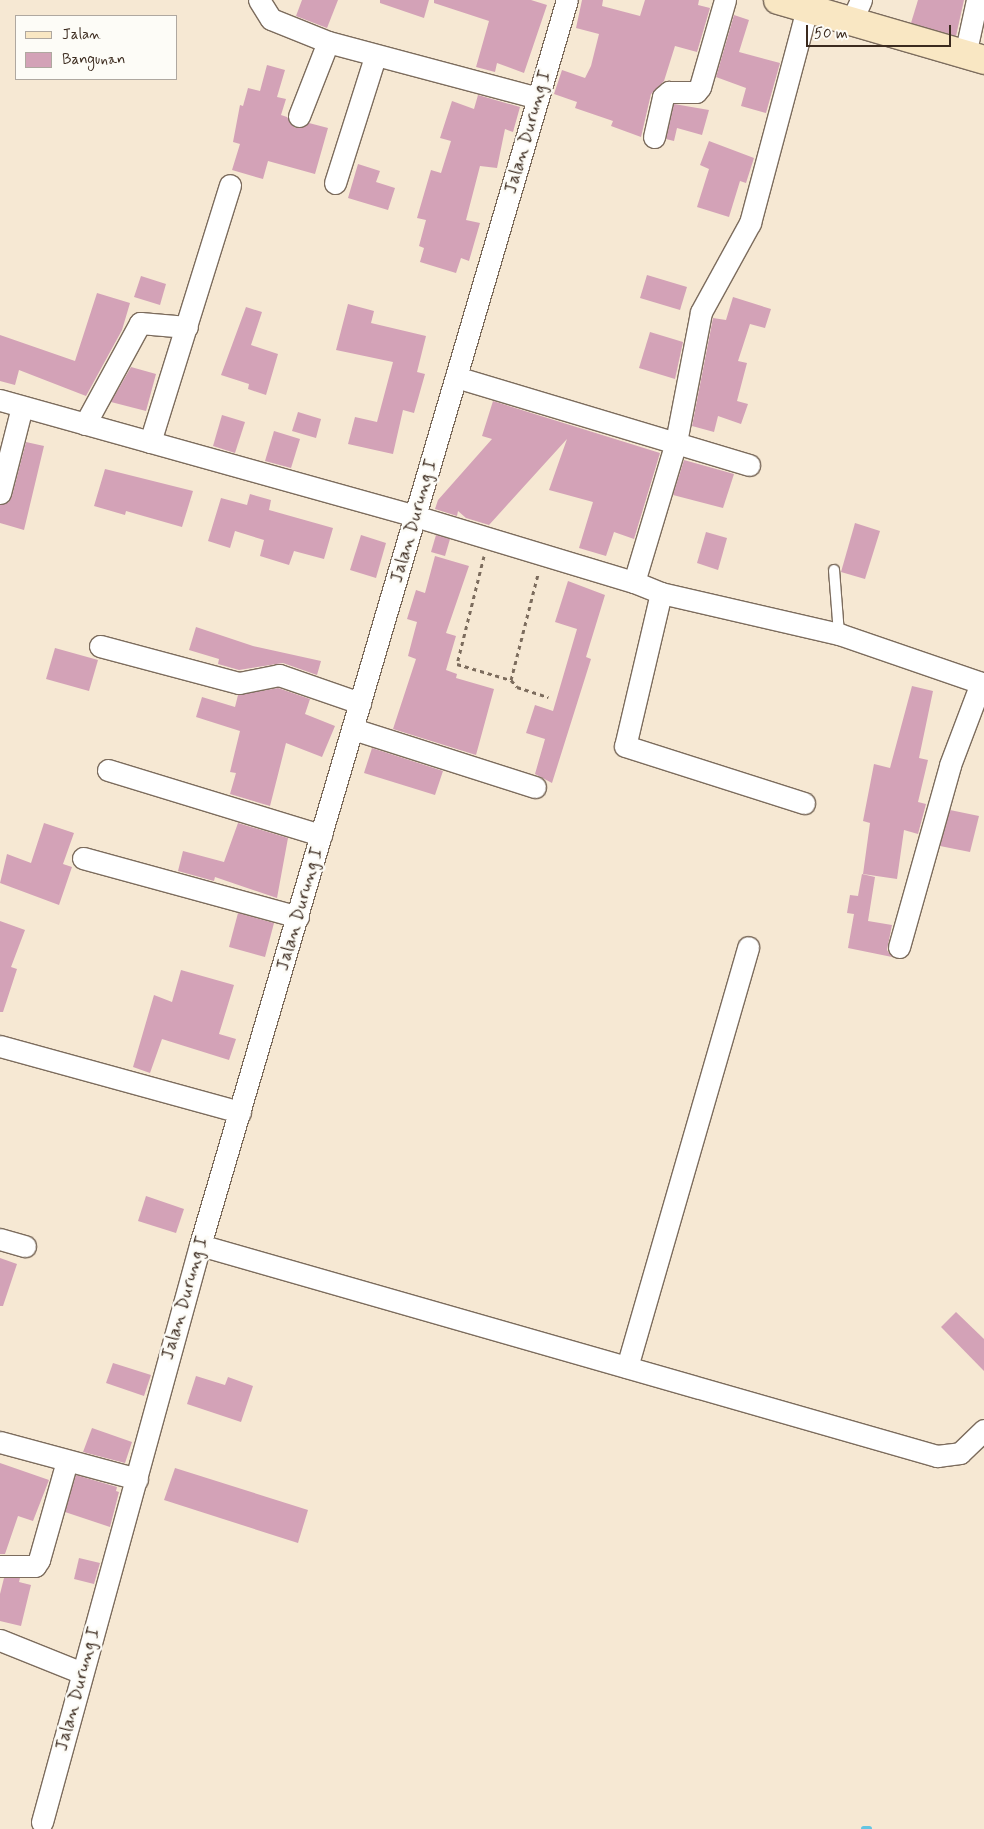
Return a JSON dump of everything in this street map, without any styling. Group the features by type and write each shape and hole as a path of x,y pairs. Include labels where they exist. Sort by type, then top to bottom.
{"street":[{"path":"259,0 271,19 328,42 375,57 538,98"},
{"name":"Jalan Durung I","path":"42,1822 200,1245 567,0"},
{"path":"654,137 663,97 669,92 696,92 700,87 725,0"},
{"path":"634,582 676,442 701,312 750,223 790,3 856,10 974,57 977,0"},
{"path":"299,116 328,42"},
{"path":"335,183 375,57"},
{"path":"150,442 230,185"},
{"path":"85,424 140,324 187,328"},
{"path":"456,378 749,465"},
{"path":"0,400 415,516 634,582 661,593 839,634 982,683 950,765 898,947"},
{"path":"0,494 22,407"},
{"path":"661,593 625,746 804,803"},
{"path":"100,646 239,684 279,675 360,703"},
{"path":"352,730 535,787"},
{"path":"108,770 322,835"},
{"path":"83,858 298,917"},
{"path":"627,1367 748,947"},
{"path":"0,1046 240,1112"},
{"path":"0,1239 26,1246"},
{"path":"200,1245 936,1456 960,1452 984,1430"},
{"path":"0,1442 137,1479"},
{"path":"0,1566 35,1566 39,1560 67,1461"},
{"path":"0,1640 82,1674"}],"lane":[{"path":"834,570 839,634"}],"path":[{"path":"489,539 456,661 459,666 511,680 518,687 548,697"},
{"path":"511,680 543,554"}],"building":[{"path":"302,0 338,0 327,28 296,16"},
{"path":"380,0 429,0 424,18 380,3"},
{"path":"434,0 531,0 547,5 524,73 497,63 495,72 476,67 489,21 434,3"},
{"path":"582,0 603,0 602,6 640,16 645,0 699,0 698,5 710,8 697,52 675,46 664,81 651,94 641,137 611,126 613,121 575,108 577,102 554,94 562,70 585,78 591,66 599,34 576,28"},
{"path":"918,0 964,0 956,36 911,23"},
{"path":"734,15 749,20 739,52 780,63 766,113 741,106 746,88 716,77"},
{"path":"267,65 285,70 277,97 286,99 281,115 287,117 295,128 309,123 328,128 315,174 268,161 263,179 232,170 240,144 233,142 240,105 243,106 248,88 260,91"},
{"path":"478,95 520,107 513,132 505,129 497,168 480,166 466,220 480,223 469,261 461,258 456,273 420,262 424,248 419,246 426,220 417,218 431,170 441,173 451,141 440,138 452,101 474,109"},
{"path":"674,104 709,110 702,135 677,128 674,141 666,139"},
{"path":"709,141 754,158 746,183 740,181 729,217 697,207 709,169 700,165"},
{"path":"358,164 380,171 376,182 395,188 388,210 348,198"},
{"path":"647,275 687,287 680,310 640,298"},
{"path":"141,276 166,284 160,305 134,297"},
{"path":"97,293 130,303 122,330 86,396 19,370 15,385 0,381 0,335 75,361"},
{"path":"733,297 771,309 765,328 750,324 738,361 747,363 737,401 748,404 741,424 718,416 714,432 692,426 713,318 726,320"},
{"path":"348,304 374,311 371,323 426,336 417,372 425,374 414,413 403,410 393,454 348,444 355,417 377,422 393,362 336,350"},
{"path":"246,307 262,312 251,345 278,354 266,395 248,389 249,384 221,375"},
{"path":"650,332 683,342 675,379 639,368"},
{"path":"131,367 156,374 146,411 111,402"},
{"path":"493,401 660,453 634,539 614,532 606,556 579,548 593,502 549,490 567,439 489,525 466,518 458,511 457,516 435,509 438,500 492,439 482,436"},
{"path":"298,412 321,419 316,438 292,431"},
{"path":"222,415 245,422 235,453 213,446"},
{"path":"274,431 300,439 291,468 265,461"},
{"path":"26,442 44,446 24,530 0,523 0,505 9,502 12,496"},
{"path":"684,460 734,474 723,508 673,495"},
{"path":"105,469 193,491 182,527 126,511 125,515 94,506"},
{"path":"250,494 271,500 269,510 333,528 324,559 294,551 289,565 260,556 264,540 235,531 230,548 208,541 221,498 247,505"},
{"path":"855,523 880,531 865,579 841,572"},
{"path":"706,532 727,538 718,570 697,563"},
{"path":"361,535 386,543 376,578 350,570"},
{"path":"436,535 450,539 445,556 431,552"},
{"path":"435,556 469,566 446,633 456,636 446,670 457,674 456,678 494,689 476,755 393,729 416,659 408,656 417,622 407,619 416,590 425,593"},
{"path":"568,581 605,595 586,657 591,659 552,783 535,774 545,739 526,733 535,705 553,711 577,629 555,622"},
{"path":"196,627 253,646 321,661 317,675 283,663 239,670 218,664 219,659 189,650"},
{"path":"55,648 98,660 89,691 46,679"},
{"path":"912,686 933,691 919,758 928,760 918,802 926,804 918,834 904,830 897,879 863,874 870,823 863,821 874,764 890,768"},
{"path":"278,688 310,699 305,714 335,726 322,757 286,743 270,806 230,794 236,773 230,772 240,731 196,717 202,697 235,707 238,695"},
{"path":"372,748 443,771 435,795 364,773"},
{"path":"950,810 979,816 970,852 940,846"},
{"path":"44,823 74,833 63,864 72,867 59,905 0,883 7,854 31,863"},
{"path":"238,823 288,838 277,898 215,877 214,881 178,871 183,851 224,862"},
{"path":"862,874 875,877 868,921 892,925 887,950 892,957 848,948 854,914 847,913 850,895 858,896"},
{"path":"238,913 274,923 265,957 229,947"},
{"path":"0,921 25,930 11,967 17,969 3,1012 0,1012"},
{"path":"181,970 234,985 219,1034 236,1039 229,1060 162,1039 150,1073 133,1067 154,995 172,1002"},
{"path":"146,1196 184,1209 176,1233 138,1221"},
{"path":"0,1258 17,1264 3,1306 0,1306"},
{"path":"956,1312 984,1339 984,1371 941,1327"},
{"path":"113,1363 151,1375 144,1396 106,1383"},
{"path":"196,1376 225,1385 228,1377 253,1386 241,1422 187,1404"},
{"path":"92,1428 132,1442 125,1463 83,1452"},
{"path":"0,1463 49,1480 33,1521 18,1516 5,1554 0,1554"},
{"path":"175,1468 308,1510 298,1543 164,1500"},
{"path":"76,1475 117,1487 116,1491 119,1492 110,1527 65,1512"},
{"path":"79,1558 100,1563 94,1584 74,1579"},
{"path":"4,1578 20,1578 19,1582 31,1585 21,1626 0,1621 0,1594"}],"waterway":[{"path":"864,1829 869,1829"}]}
